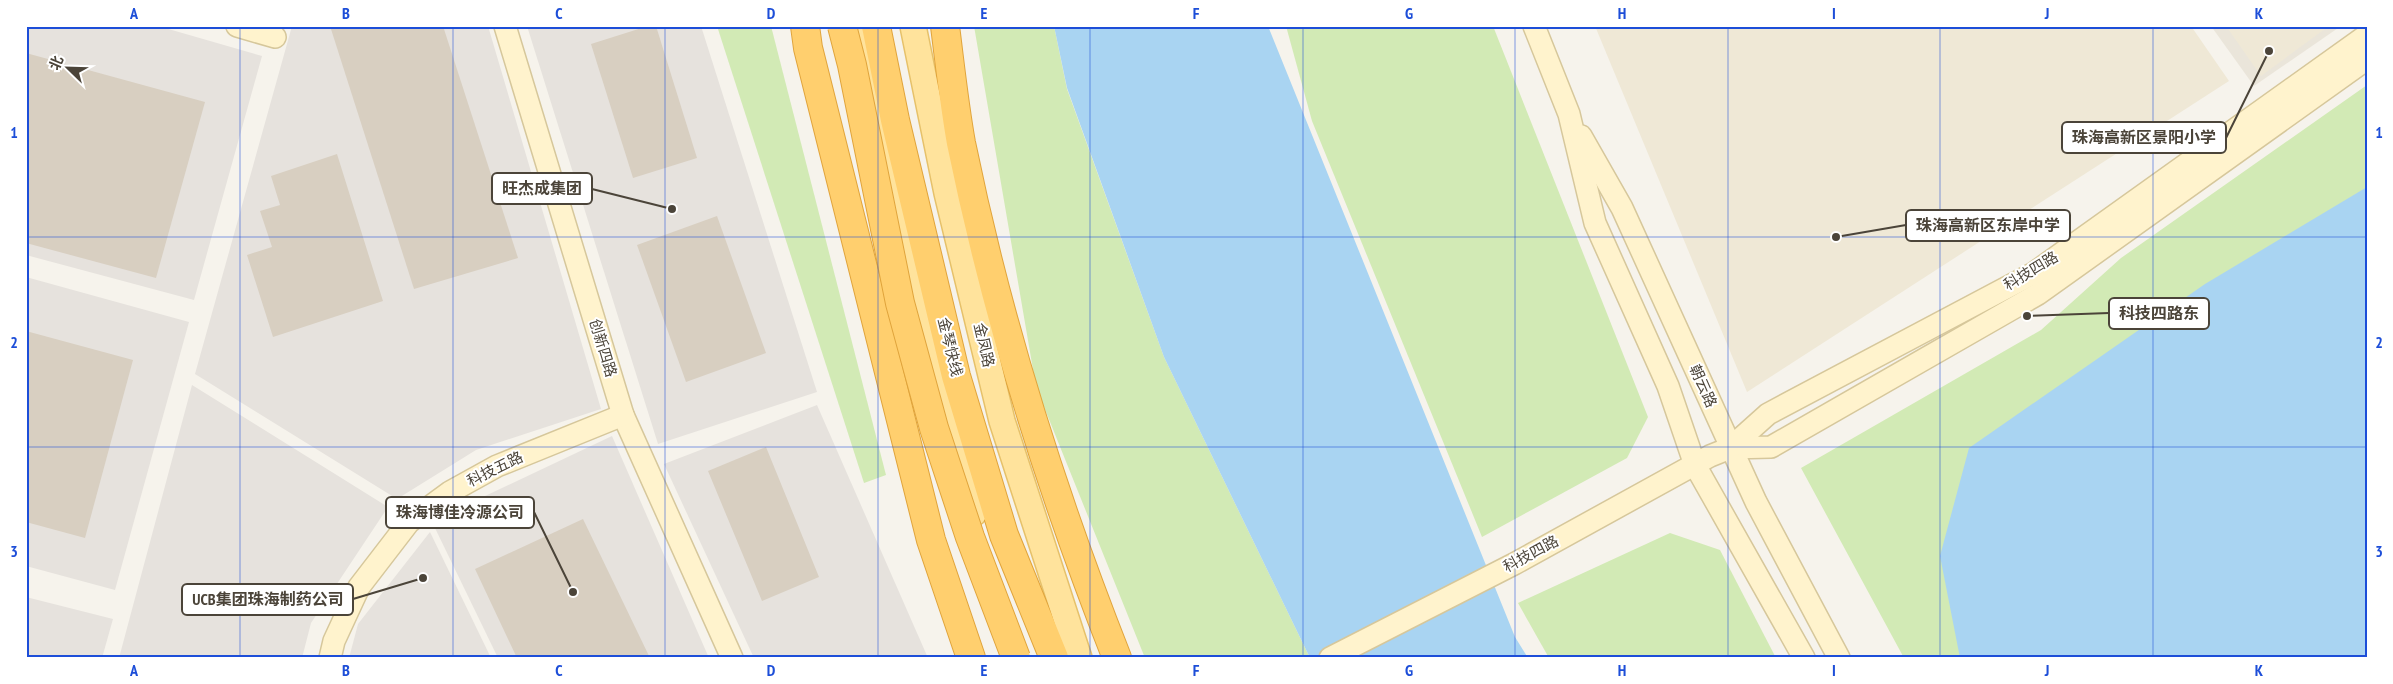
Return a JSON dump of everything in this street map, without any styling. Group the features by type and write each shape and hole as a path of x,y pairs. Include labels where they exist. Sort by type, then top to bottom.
{"highway":[{"path":"842,26 852,65 900,303 929,410 970,537 1016,658"},
{"name":"金琴快线","path":"876,26 895,120 956,376 1004,535 1054,658"},
{"path":"945,26 961,141 981,231 1018,373 1064,518 1116,658"},
{"path":"805,34 931,540 971,658"}],"main road":[{"path":"860,26 909,248 1009,658"},
{"name":"金凤路","path":"912,26 947,193 1002,421 1079,658"}],"street":[{"path":"237,26 275,37"},
{"name":"创新四路","path":"505,26 623,415 732,658"},
{"name":"朝云路","path":"1534,26 1569,114 1622,208 1756,502 1839,658"},
{"name":"科技四路","path":"1330,658 1514,564 1695,464 1730,448 1768,414 2034,273 2367,36"},
{"name":"科技四路","path":"1730,448 1771,447 2038,294 2367,59"},
{"name":"朝云路","path":"1569,114 1595,223 1668,386 1695,464 1804,658"},
{"name":"科技五路","path":"330,658 334,641 359,587 410,522 450,492 497,466 623,415"}],"shaded area":[{"path":"26,26 158,26 262,56 194,300 26,255"},
{"path":"292,26 488,26 601,409 476,450 397,499 195,374"},
{"path":"527,26 701,26 817,392 658,444"},
{"path":"1595,26 2191,26 2229,81 1747,392"},
{"path":"2211,26 2341,26 2254,86"},
{"path":"2226,26 2329,26 2261,76"},
{"path":"26,277 189,322 115,590 26,566"},
{"path":"192,385 388,507 311,623 302,658 119,658"},
{"path":"817,405 928,658 754,658 664,464"},
{"path":"612,436 709,658 498,658 434,526 485,496"},
{"path":"430,532 491,658 349,658 358,624"},
{"path":"26,597 113,619 102,658 26,658"}],"green space":[{"path":"717,26 771,26 886,475 864,483"},
{"path":"974,26 1054,26 1067,89 1164,357 1310,658 1145,658 1036,387"},
{"path":"1286,26 1493,26 1648,417 1627,458 1482,537 1312,121"},
{"path":"2367,85 2367,658 1904,658 1801,468 2041,330 2121,258"},
{"path":"1670,533 1720,550 1776,658 1549,658 1518,603"}],"water":[{"path":"1054,26 1268,26 1515,637 1528,658 1310,658 1164,357 1067,88"},
{"path":"2367,187 2367,658 1960,658 1940,556 1969,448 2205,284"}],"building":[{"path":"330,26 443,26 518,258 414,289"},
{"path":"648,26 656,26 697,158 633,178 591,44"},
{"path":"26,53 205,102 156,278 26,243"},
{"path":"337,154 383,301 273,337 247,255 272,247 260,211 280,205 271,176"},
{"path":"717,216 766,353 686,382 637,245"},
{"path":"26,331 133,360 85,538 26,522"},
{"path":"766,447 819,577 762,601 708,471"},
{"path":"583,519 650,658 517,658 475,569"}],"place":[{"name":"珠海高新区景阳小学","path":"2269,51"},
{"name":"旺杰成集团","path":"672,209"},
{"name":"珠海高新区东岸中学","path":"1836,237"},
{"name":"科技四路东","path":"2027,316"},
{"name":"UCB集团珠海制药公司","path":"423,578"},
{"name":"珠海博佳冷源公司","path":"573,592"}]}
